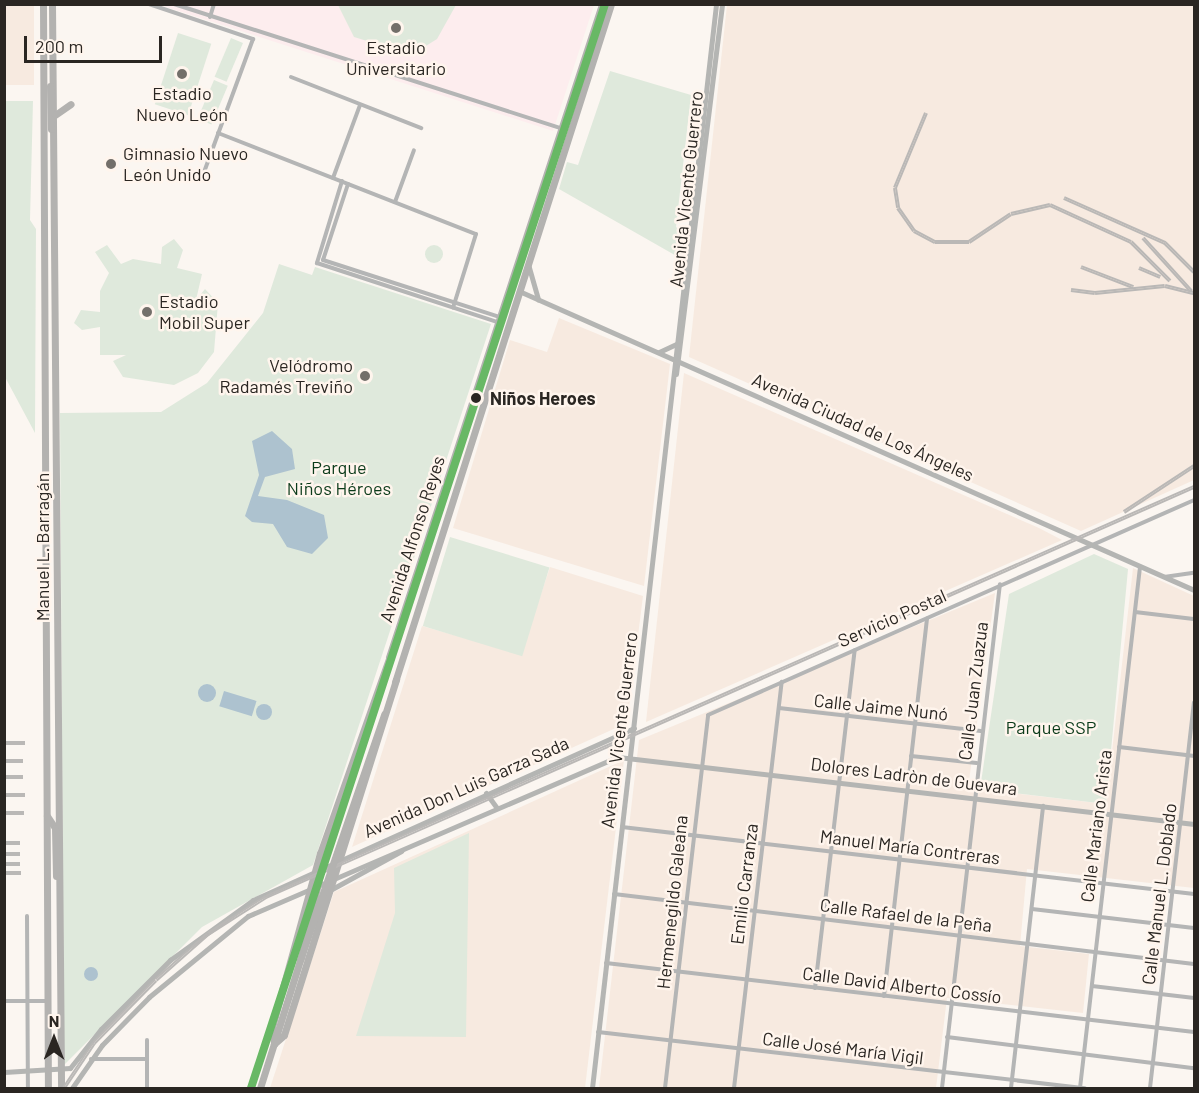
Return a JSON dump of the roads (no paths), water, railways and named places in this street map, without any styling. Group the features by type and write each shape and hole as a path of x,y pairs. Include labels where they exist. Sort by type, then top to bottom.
{"highway":[{"name":"Manuel L. Barragán","path":"43,4 48,1089"},
{"name":"Manuel L. Barragán","path":"52,4 55,115 61,1089"},
{"path":"581,96 584,60 602,4"},
{"path":"581,96 611,4"},
{"path":"53,55 54,143"},
{"name":"Avenida Alfonso Reyes","path":"300,960 326,852 584,60"},
{"name":"Avenida Alfonso Reyes","path":"260,1089 300,960 396,679 581,96"},
{"path":"55,115 71,104"},
{"path":"504,304 522,281"},
{"path":"449,476 465,461"},
{"path":"274,1044 272,1027 305,918 316,871 383,662 391,653"},
{"path":"274,1044 284,1035 342,858 396,679"},
{"path":"47,816 55,828 60,895"},
{"path":"316,871 336,877"},
{"path":"312,885 331,892"},
{"path":"305,918 323,913"}],"street":[{"path":"149,4 253,39 204,172"},
{"path":"174,4 562,129"},
{"path":"210,17 214,4"},
{"name":"Avenida Vicente Guerrero","path":"592,1089 676,375 674,360 716,4"},
{"name":"Avenida Vicente Guerrero","path":"676,375 681,364 722,4"},
{"path":"291,77 421,128"},
{"path":"333,178 360,105"},
{"path":"218,133 476,234 454,306"},
{"path":"394,202 414,150"},
{"path":"342,181 316,263 421,295"},
{"path":"348,184 323,260 499,320"},
{"path":"528,262 538,300"},
{"name":"Avenida Ciudad de Los Ángeles","path":"519,291 1194,590"},
{"path":"655,352 676,344"},
{"name":"Servicio Postal","path":"707,718 714,710 1194,500"},
{"name":"Calle Mariano Arista","path":"1080,1088 1140,567"},
{"path":"1164,577 1194,573"},
{"name":"Calle Juan Zuazua","path":"942,1089 977,763 1000,584"},
{"path":"1135,612 1194,619"},
{"path":"884,996 898,860 928,618"},
{"path":"815,988 855,649"},
{"name":"Emilio Carranza","path":"734,1089 782,682"},
{"name":"Calle Manuel L. Doblado","path":"1150,1089 1194,703"},
{"name":"Calle Jaime Nunó","path":"779,708 981,731"},
{"name":"Hermenegildo Galeana","path":"665,1089 707,718"},
{"name":"Avenida Don Luis Garza Sada","path":"60,1071 70,1068 131,998 207,930 253,900 634,728"},
{"path":"1119,747 1194,756"},
{"name":"Avenida Don Luis Garza Sada","path":"72,1089 90,1059 149,997 218,936 312,885 400,851 496,807 613,759 630,756"},
{"name":"Dolores Ladròn de Guevara","path":"630,756 1194,824"},
{"path":"911,756 977,763"},
{"path":"486,793 496,807"},
{"path":"1011,1089 1043,806"},
{"name":"Manuel María Contreras","path":"622,827 1194,894"},
{"path":"331,892 394,859 400,851"},
{"name":"Calle Rafael de la Peña","path":"614,894 1194,963"},
{"path":"1032,909 1194,928"},
{"path":"27,916 28,1089"},
{"name":"Calle David Alberto Cossío","path":"606,963 1194,1032"},
{"path":"1092,986 1194,998"},
{"path":"4,1001 48,1001"},
{"name":"Calle José María Vigil","path":"598,1032 1085,1089"},
{"name":"Calle José María Vigil","path":"947,1037 1194,1068"},
{"path":"147,1040 147,1089"},
{"path":"90,1059 147,1059"},
{"path":"4,1072 60,1071"}],"water":[{"path":"272,431 292,449 295,469 265,477 258,496 287,500 324,515 328,538 312,554 287,547 273,524 252,522 245,516 259,475 252,441"},
{"path":"207,684 213,687 216,693 213,699 207,702 201,699 198,693 201,687"},
{"path":"224,691 257,701 252,716 219,706"},
{"path":"264,704 272,712 264,720 256,712"},
{"path":"88,967 94,967 98,974 94,981 88,981 84,977 84,971"}],"railway":[{"path":"926,113 895,188 898,208 914,231 935,242 969,242 1011,214 1050,205 1131,242 1170,281"},
{"path":"1064,198 1165,243 1194,272"},
{"path":"1143,238 1191,291"},
{"path":"1081,267 1133,287"},
{"path":"1139,268 1160,277"},
{"path":"1071,290 1095,293 1165,286 1194,293"},
{"path":"1124,512 1194,466"},
{"path":"64,1088 94,1043 156,980 208,934 266,897 1194,487"},
{"path":"4,743 25,743"},
{"path":"4,761 23,761"},
{"path":"4,777 23,777"},
{"path":"4,795 25,795"},
{"path":"4,813 24,813"},
{"path":"4,843 20,843"},
{"path":"4,854 20,854"},
{"path":"4,864 20,864"},
{"path":"4,873 21,873"}],"place":[{"name":"Estadio Universitario","path":"396,28"},
{"name":"Estadio Nuevo León","path":"182,74"},
{"name":"Gimnasio Nuevo León Unido","path":"111,164"},
{"name":"Estadio Mobil Super","path":"147,312"},
{"name":"Velódromo Radamés Treviño","path":"365,376"},
{"name":"Niños Heroes","path":"476,398"}],"park label":[{"name":"Parque Niños Héroes","path":"339,478"},
{"name":"Parque SSP","path":"1051,727"}]}
